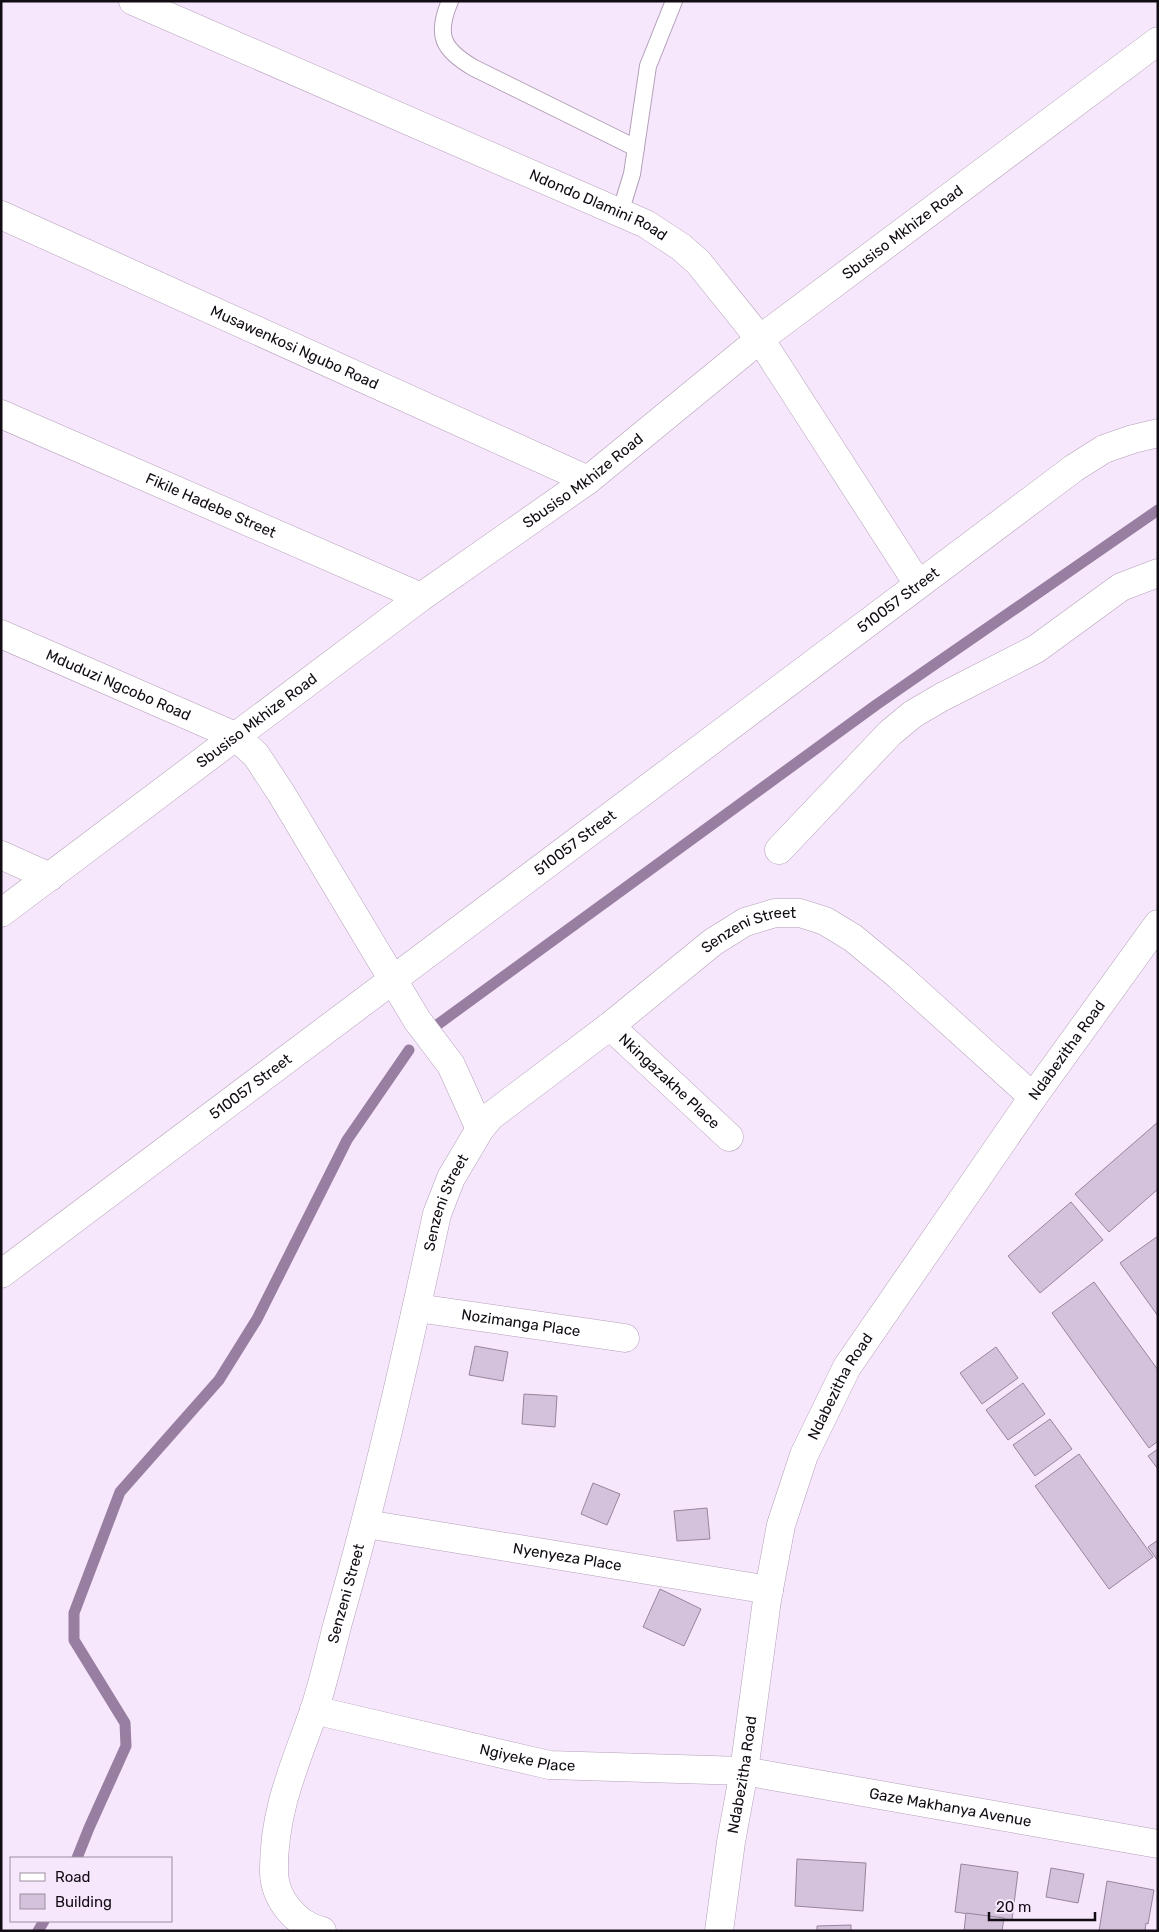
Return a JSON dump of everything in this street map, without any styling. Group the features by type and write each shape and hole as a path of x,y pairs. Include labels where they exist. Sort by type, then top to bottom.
{"street":[{"name":"Ndondo Dlamini Road","path":"133,1 646,224 680,247 698,262 721,288 760,339 918,584"},
{"name":"Sbusiso Mkhize Road","path":"1,913 422,597 588,480 760,339 1158,41"},
{"name":"Musawenkosi Ngubo Road","path":"1,215 588,480"},
{"name":"Fikile Hadebe Street","path":"1,414 422,597"},
{"name":"510057 Street","path":"1,1274 1074,468 1104,449 1158,433"},
{"path":"779,850 890,733 913,714 1036,648 1121,587 1158,573"},
{"name":"Mduduzi Ngcobo Road","path":"1,634 235,736"},
{"path":"235,736 256,756 281,793 394,978 417,1020 451,1065 480,1129"},
{"path":"1,855 50,876"},
{"name":"Senzeni Street","path":"322,1931 298,1919 284,1904 278,1892 274,1875 276,1825 292,1768 314,1710 366,1524 437,1214 451,1178 480,1129 505,1104 610,1026 713,942 745,922 775,913 800,913 825,921 853,938 899,976 1033,1097"},
{"name":"Ndabezitha Road","path":"719,1931 731,1842 744,1771 769,1590 781,1525 804,1455 847,1367 1033,1097 1158,924"},
{"name":"Nkingazakhe Place","path":"610,1026 729,1137"},
{"name":"Nozimanga Place","path":"416,1308 625,1338"},
{"name":"Nyenyeza Place","path":"366,1524 769,1590"},
{"name":"Ngiyeke Place","path":"314,1710 549,1765 744,1771"},
{"name":"Gaze Makhanya Avenue","path":"744,1771 1158,1844"}],"lane":[{"path":"450,1 441,26 446,42 456,57 474,68 636,148"},
{"path":"620,213 632,174 648,66 657,39 674,1"}],"building":[{"path":"1158,1122 1158,1189 1109,1232 1075,1194"},
{"path":"1071,1202 1103,1240 1040,1293 1008,1256"},
{"path":"1158,1236 1158,1316 1120,1263"},
{"path":"1094,1282 1158,1370 1158,1441 1149,1448 1052,1313"},
{"path":"475,1346 508,1352 503,1381 469,1375"},
{"path":"996,1347 1018,1378 982,1404 960,1373"},
{"path":"1023,1383 1045,1414 1008,1440 986,1410"},
{"path":"524,1394 557,1396 555,1427 522,1424"},
{"path":"1050,1419 1072,1449 1035,1476 1013,1445"},
{"path":"1158,1449 1158,1469 1148,1456"},
{"path":"1079,1454 1153,1557 1109,1589 1035,1486"},
{"path":"593,1483 620,1494 607,1525 581,1514"},
{"path":"707,1508 710,1539 677,1541 674,1511"},
{"path":"1158,1540 1158,1561 1148,1547"},
{"path":"660,1589 701,1609 684,1646 643,1627"},
{"path":"797,1859 866,1863 863,1911 795,1906"},
{"path":"961,1864 1018,1872 1012,1920 955,1912"},
{"path":"1051,1868 1084,1874 1078,1903 1046,1897"},
{"path":"1107,1881 1154,1890 1145,1931 1099,1931"},
{"path":"966,1913 1004,1918 1002,1931 964,1931"},
{"path":"851,1925 851,1931 817,1931 817,1926"}],"waterway":[{"path":"437,1025 876,705 1158,510"},
{"path":"77,1857 126,1746 125,1723 74,1640 74,1613 120,1492 219,1380 257,1319 347,1140 409,1050"},
{"path":"38,1931 43,1922"}]}
